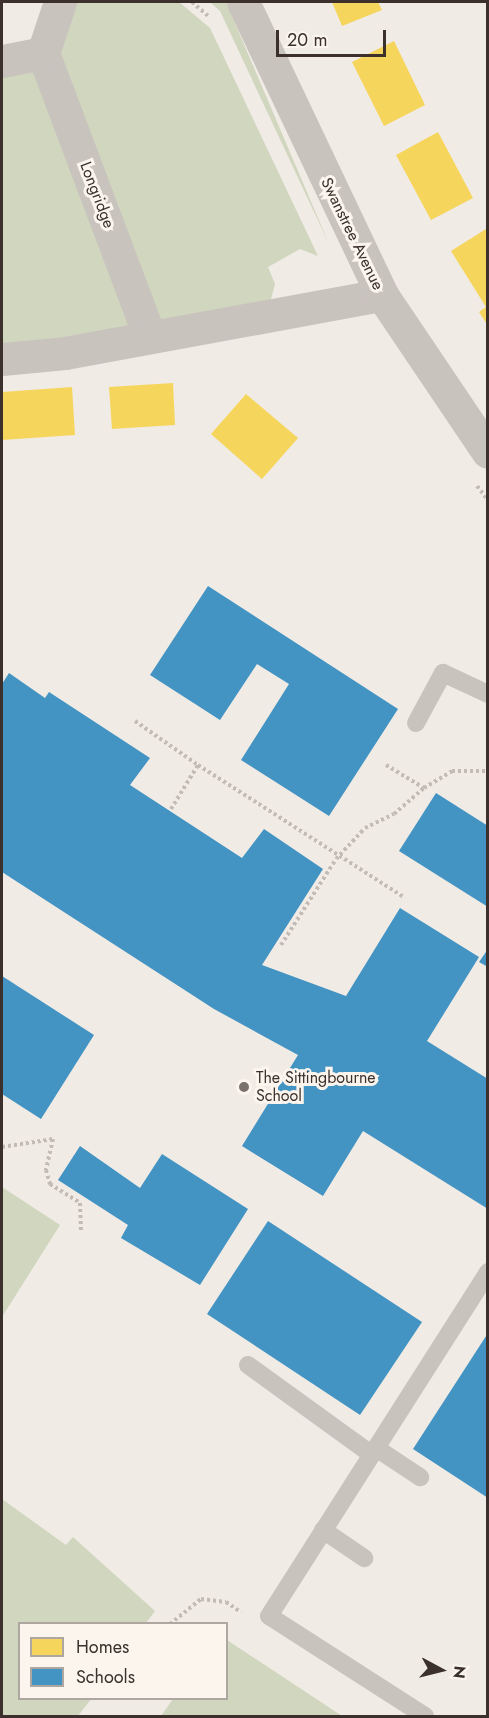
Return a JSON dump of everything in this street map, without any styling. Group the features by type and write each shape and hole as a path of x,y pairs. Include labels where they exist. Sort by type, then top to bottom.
{"street":[{"path":"2,61 43,53 60,2"},
{"name":"Swanstree Avenue","path":"243,2 382,295 488,452"},
{"name":"Longridge","path":"43,53 150,338"},
{"path":"2,358 150,338 382,295"}],"lane":[{"path":"416,723 443,673 488,694"},
{"path":"425,1716 269,1616 488,1272"},
{"path":"248,1365 373,1451 420,1477"},
{"path":"323,1530 364,1558"}],"path":[{"path":"135,721 198,765 405,898"},
{"path":"171,809 198,765"},
{"path":"386,765 424,788"},
{"path":"281,945 340,855 365,828 394,814 424,788 452,771 488,771"},
{"path":"2,1147 53,1139 46,1170 50,1184 80,1203 81,1230"},
{"path":"171,1622 201,1599 226,1602 253,1620 269,1616"}],"green space":[{"path":"72,2 179,2 210,28 318,256 300,249 268,267 275,284 270,303 2,359 2,64 56,59"},
{"path":"210,2 226,2 329,244 220,11"},
{"path":"2,1187 60,1225 2,1317"},
{"path":"2,1499 66,1545 73,1537 155,1611 147,1622 18,1622 18,1700 90,1700 78,1716 2,1716"},
{"path":"228,1641 342,1716 161,1716 172,1700 228,1700"}],"building: Homes":[{"path":"332,2 378,2 382,10 342,26"},
{"path":"394,41 425,105 384,126 352,62"},
{"path":"438,132 473,198 431,220 396,155"},
{"path":"486,229 488,232 488,326 479,312 486,307 451,251"},
{"path":"173,383 175,425 112,429 109,387"},
{"path":"72,387 75,435 2,440 2,392"},
{"path":"246,394 298,438 262,479 211,434"}],"building: Schools":[{"path":"208,586 398,709 329,816 241,760 289,684 257,664 220,720 150,675"},
{"path":"9,673 45,698 49,692 150,758 130,785 242,858 264,829 323,869 262,965 346,996 400,908 479,957 427,1041 488,1079 488,1209 363,1131 323,1196 242,1146 298,1055 214,1009 2,872 2,684"},
{"path":"436,793 488,826 488,907 399,851"},
{"path":"488,949 488,967 479,962"},
{"path":"2,976 94,1035 41,1119 2,1094"},
{"path":"80,1146 140,1188 162,1154 248,1209 200,1285 121,1238 128,1225 58,1180"},
{"path":"268,1221 422,1322 360,1415 207,1314"},
{"path":"488,1333 488,1498 413,1449"}],"place":[{"name":"The Sittingbourne School","path":"244,1087"}]}
